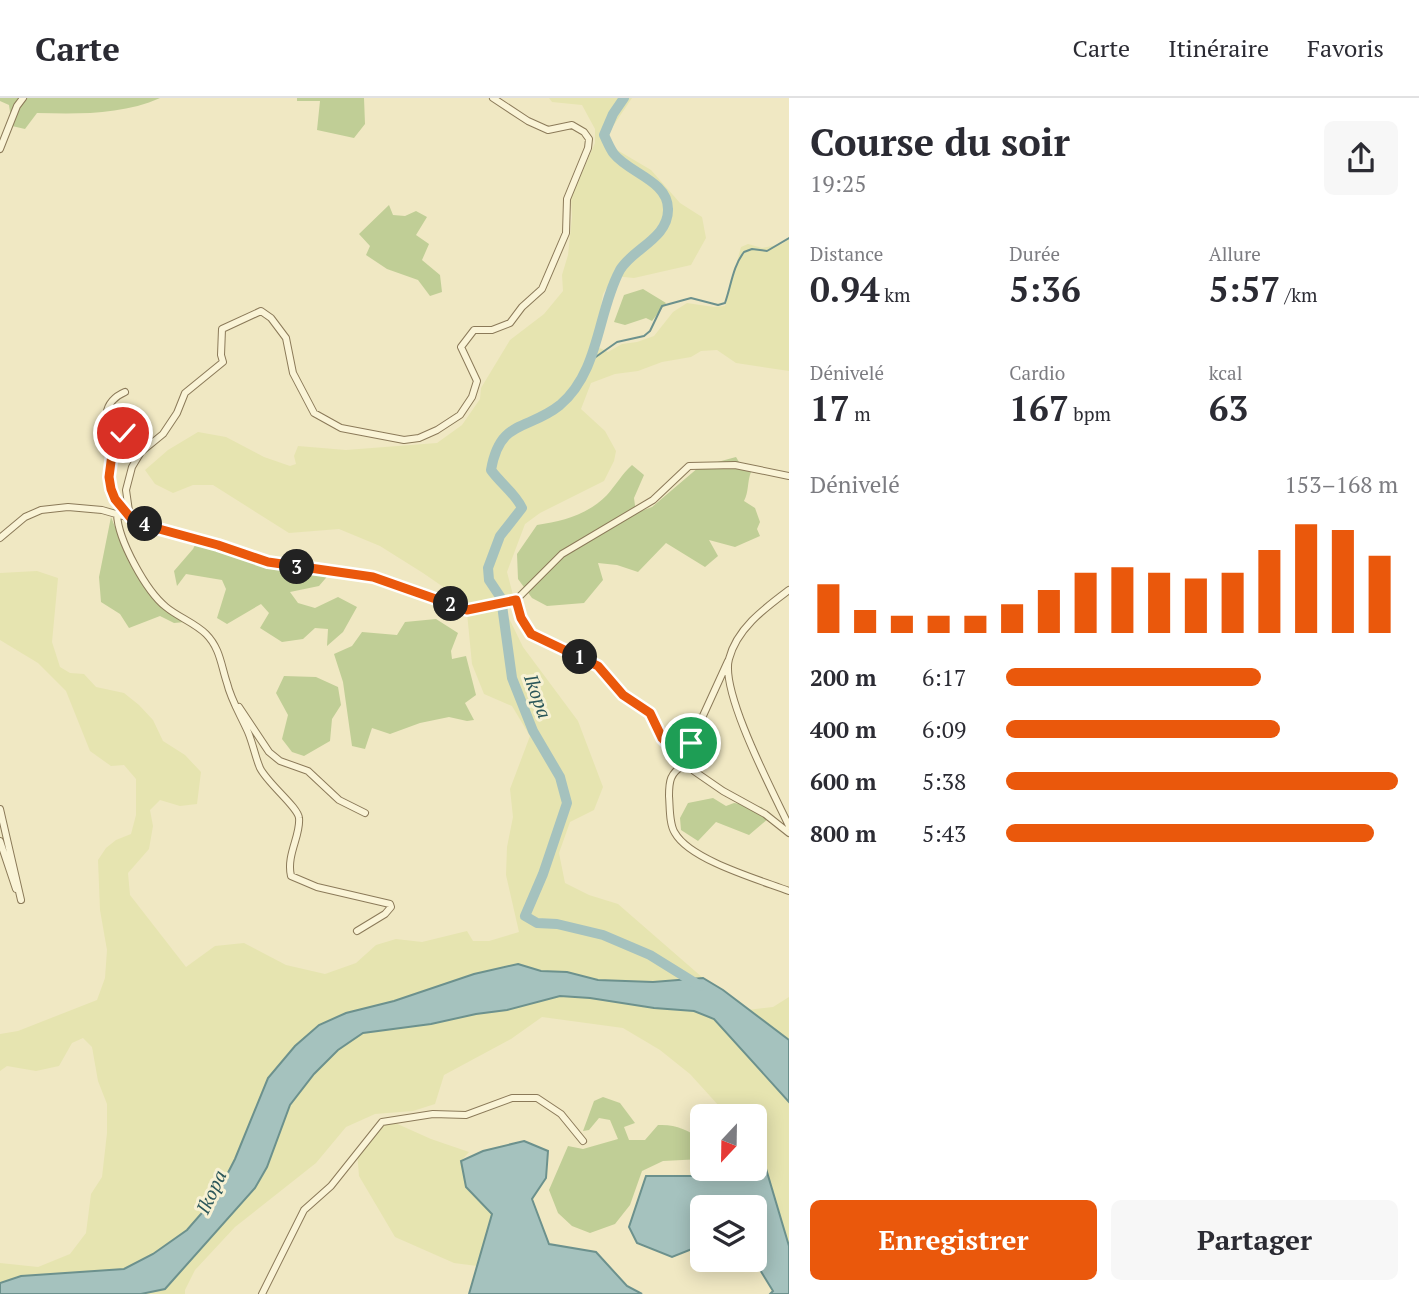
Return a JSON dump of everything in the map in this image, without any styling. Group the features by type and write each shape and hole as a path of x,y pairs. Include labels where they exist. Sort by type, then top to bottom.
{"street":[{"path":"0,149 17,106 23,98"},
{"path":"130,517 126,490 132,467 141,452 163,434 177,413 185,393 223,362 222,329 261,311 271,318 286,338 293,373 314,413 341,428 404,440 437,430 460,415 472,397 477,381 461,347 474,330 492,330 510,323 522,307 542,289 566,233 567,200 588,148 589,139 584,132 572,125 548,130 528,121 493,98"},
{"path":"125,392 114,397 106,410 112,454 109,477 111,489 115,499 130,517"},
{"path":"112,454 123,433"},
{"path":"0,538 26,517 41,510 68,507 102,510 268,562 373,577 467,610 516,600 562,554 653,500 689,466 735,466 789,475"},
{"path":"117,514 124,542 148,585 164,606 206,633 214,643 222,660 227,684 266,778 289,803 299,819 292,849 291,876 317,887 390,904 391,907 385,914 356,931"},
{"path":"789,590 744,628 686,753 684,765 675,770 669,782 674,832 688,848 704,858 789,891"},
{"path":"516,600 521,618 531,634 598,666 623,695 650,713 662,738 671,747 686,753 694,771 765,814 789,833"},
{"path":"728,661 737,712 789,826"},
{"path":"235,702 246,714 269,752 280,761 308,771 339,800 365,813"},
{"path":"0,809 21,900 0,841"},
{"path":"262,1294 304,1210 331,1186 382,1122 433,1114 466,1115 512,1098 537,1098 561,1114 583,1141"}],"shaded area":[{"path":"549,98 632,98 609,132 612,147 651,170 680,203 702,217 706,238 691,265 634,278 614,276 603,294 597,329 598,347 608,352 622,344 654,336 673,312 687,303 725,306 741,247 748,244 762,248 782,244 789,239 789,371 736,363 717,350 701,351 691,357 615,374 591,383 581,409 605,431 616,451 614,461 604,481 540,513 525,524 507,572 513,595 492,601 468,604 380,546 339,529 289,533 213,485 193,485 173,493 155,484 145,470 168,450 198,432 226,437 264,457 290,466 296,464 294,456 298,446 346,450 437,443 462,425 480,399 481,388 510,340 544,314 563,291 562,275 568,255 572,217 571,197 595,143 595,129 582,105 552,102"},
{"path":"37,571 58,578 52,642 60,667 70,673 84,674 96,687 124,693 153,720 163,741 185,755 201,772 197,804 180,806 160,800 150,810 153,826 149,849 128,873 130,895 186,967 215,946 244,943 286,965 325,974 356,963 376,945 396,939 422,942 467,931 473,941 489,941 519,932 506,875 507,847 513,817 510,789 530,736 512,706 484,694 472,664 467,613 503,606 523,647 578,721 603,787 594,810 570,822 559,853 565,883 589,895 618,904 703,978 653,982 598,980 567,972 541,971 518,964 474,974 394,1001 346,1013 319,1025 268,1078 235,1159 215,1198 187,1230 153,1254 124,1269 21,1276 0,1283 0,1263 38,1267 70,1254 86,1233 91,1194 102,1177 107,1104 98,1081 92,1047 83,1038 72,1043 59,1066 36,1071 7,1066 0,1071 0,1034 18,1031 97,1000 105,978 107,950 100,910 98,860 116,840 131,834 136,815 136,779 124,765 111,766 90,751 66,691 38,663 0,640 0,573"},
{"path":"560,996 694,1011 714,1019 789,1102 789,1246 767,1172 767,1104 717,1104 690,1074 660,1050 623,1028 542,1017 511,1039 444,1075 435,1104 413,1111 375,1114 346,1127 316,1163 235,1227 195,1270 185,1294 141,1294 165,1289 267,1167 290,1105 314,1074 338,1050 363,1033 507,1010"},
{"path":"789,997 789,1040 747,1010 773,1007"},
{"path":"393,1122 469,1152 461,1161 466,1187 492,1213 477,1266 454,1263 395,1237 359,1176 357,1151 375,1128"}],"green space":[{"path":"0,98 160,98 131,108 115,110 37,113 25,129 12,126 9,105 0,101"},
{"path":"297,98 364,98 365,124 354,138 317,130 320,101 297,101"},
{"path":"389,205 393,215 405,216 416,211 427,217 416,235 429,244 422,260 440,275 442,292 430,296 418,280 387,269 366,255 370,246 359,234"},
{"path":"643,289 666,303 652,321 646,318 625,325 614,322 624,295"},
{"path":"736,457 742,467 751,472 744,501 755,508 760,522 757,529 760,536 735,547 709,540 718,556 705,567 666,543 638,572 617,565 598,563 603,580 584,603 547,606 532,598 518,579 517,554 537,525 565,519 591,508 607,495 632,465 644,475 634,498 636,513 652,507 699,467"},
{"path":"111,517 142,574 185,622 174,623 160,616 129,628 120,614 101,602 99,577"},
{"path":"197,541 235,551 258,562 331,572 319,586 290,592 298,603 315,608 338,597 357,607 343,632 327,646 328,629 315,628 303,639 282,642 260,628 269,613 261,604 227,624 217,618 226,589 222,580 186,574 177,586 174,571"},
{"path":"436,619 458,633 451,651 452,659 466,656 476,695 465,703 474,720 449,717 420,723 390,734 372,728 365,749 352,746 343,682 334,654 352,646 362,632 397,635 405,622"},
{"path":"284,676 316,677 338,687 341,705 332,719 330,741 304,756 292,752 282,739 288,715 276,693"},
{"path":"713,798 726,806 734,803 762,807 769,818 749,835 716,822 698,841 681,830 680,818 688,803"},
{"path":"603,1097 620,1103 635,1123 624,1127 629,1140 645,1140 658,1125 690,1132 690,1160 663,1161 642,1171 630,1205 615,1224 590,1233 572,1226 558,1213 549,1190 568,1146 583,1149 618,1139 610,1120 599,1118 589,1130 583,1131 594,1101"}],"water":[{"path":"518,964 541,971 567,972 598,980 653,982 703,978 789,1040 789,1102 714,1019 694,1011 560,996 507,1010 363,1033 338,1050 314,1074 290,1105 267,1167 255,1188 165,1289 141,1294 0,1294 0,1283 21,1276 124,1269 153,1254 187,1230 215,1198 235,1159 268,1078 295,1046 319,1025 346,1013 394,1001 474,974"},
{"path":"524,1141 548,1151 546,1178 532,1199 549,1244 596,1252 627,1286 642,1294 469,1294 492,1214 466,1187 461,1161 483,1151"},
{"path":"767,1172 789,1246 789,1294 770,1294 773,1291 761,1272 767,1272 767,1195 690,1195 690,1250 672,1257 637,1243 629,1227 646,1176 690,1176 690,1181 767,1181"}],"waterway":[{"name":"Ikopa","path":"624,98 604,135 621,161 662,191 668,209 667,219 656,236 620,270 612,287 590,359 573,391 548,413 508,433 495,453 491,470 522,508 500,536 488,568 489,580 501,598 512,678 533,731 560,777 567,803 543,874 525,916 537,923 557,924 603,935 650,955 700,986"},
{"path":"590,361 617,342 644,336 650,331 662,306 691,298 718,305 725,303 735,270 744,252 752,249 767,251 789,238"}],"route":[{"path":"123,433 112,454 109,477 115,499 130,517 148,526 246,553 268,562 373,577 467,610 516,600 521,618 531,634 598,666 623,695 650,713 662,738 671,747 686,753 691,743"}]}
